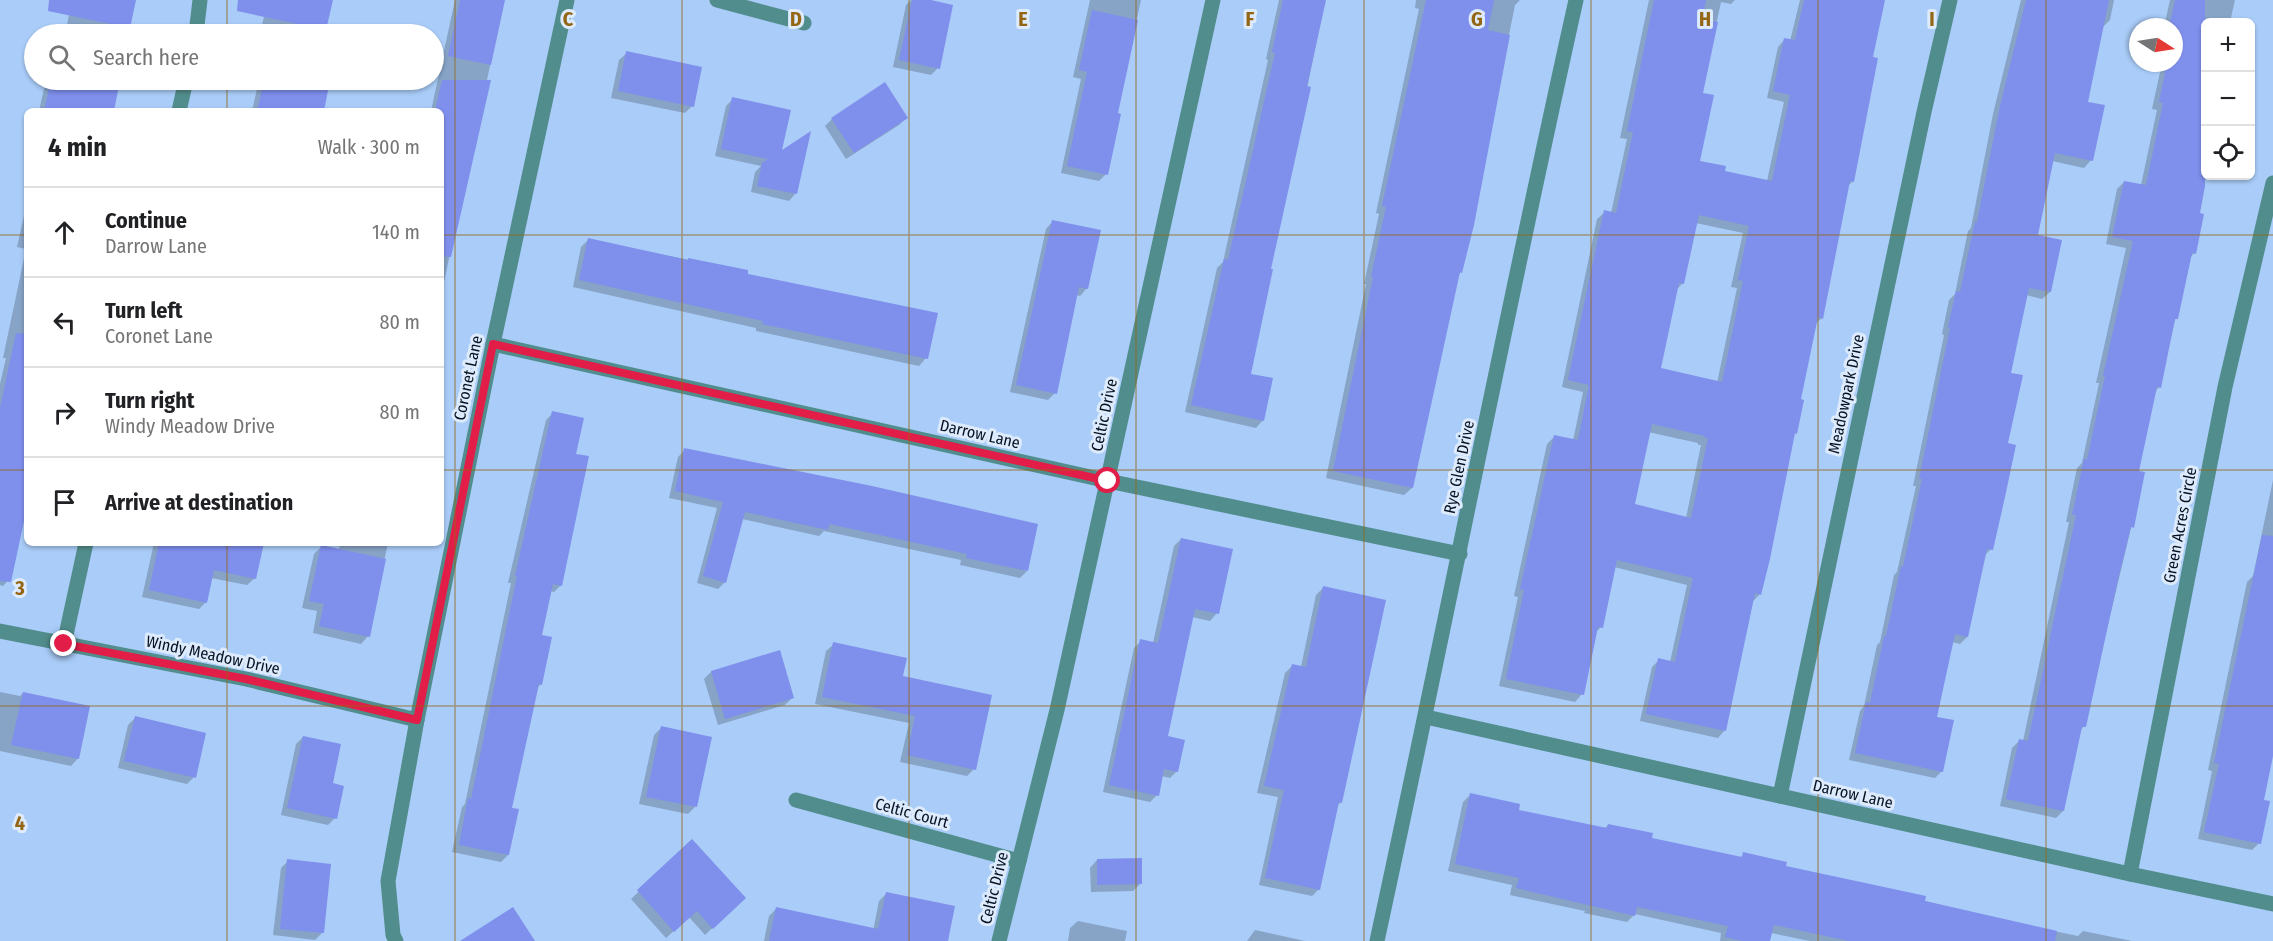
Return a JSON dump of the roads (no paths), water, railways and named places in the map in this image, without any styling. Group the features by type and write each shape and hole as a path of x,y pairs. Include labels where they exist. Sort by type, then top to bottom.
{"street":[{"path":"197,24 200,0"},
{"name":"Coronet Lane","path":"396,941 393,935 388,881 417,720 493,344 567,0"},
{"path":"717,0 804,23"},
{"name":"Celtic Drive","path":"999,941 1057,710 1212,0"},
{"name":"Rye Glen Drive","path":"1377,941 1460,554 1536,178 1576,0"},
{"name":"Meadowpark Drive","path":"1780,796 1919,135 1950,0"},
{"path":"180,108 184,90"},
{"name":"Green Acres Circle","path":"2130,874 2225,387 2273,183"},
{"name":"Darrow Lane","path":"493,344 1108,481 1460,554"},
{"path":"64,644 85,546"},
{"name":"Windy Meadow Drive","path":"0,631 246,679 417,720"},
{"name":"Darrow Lane","path":"1425,717 2273,904"},
{"name":"Celtic Court","path":"796,800 1019,861"}]}
